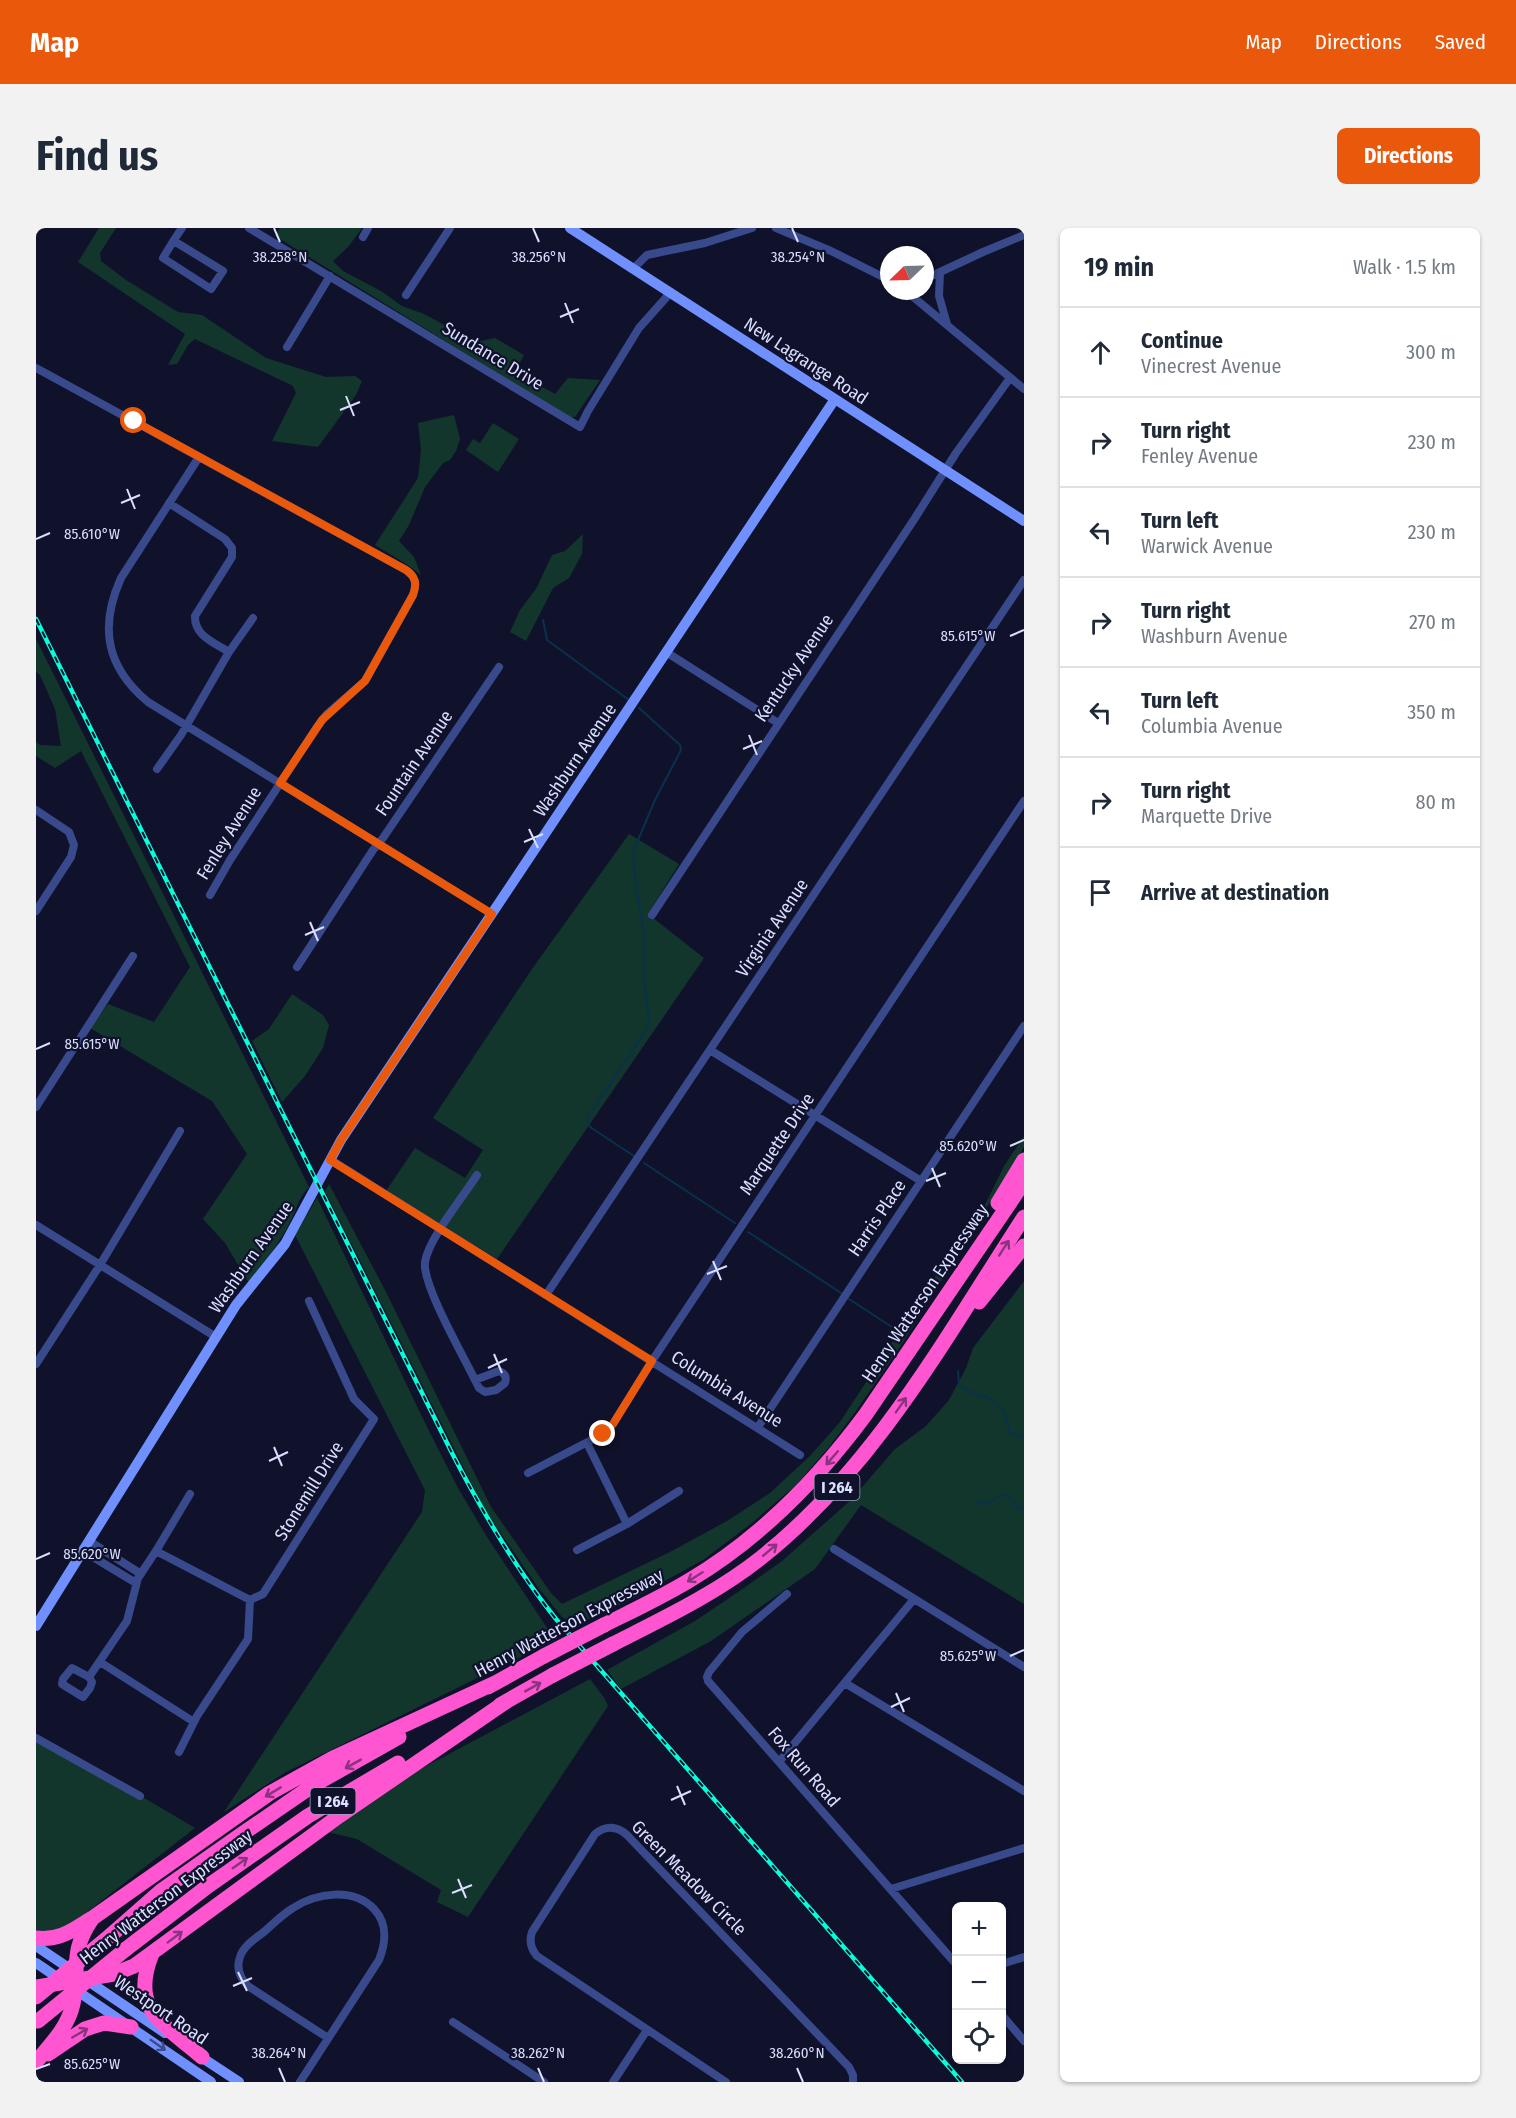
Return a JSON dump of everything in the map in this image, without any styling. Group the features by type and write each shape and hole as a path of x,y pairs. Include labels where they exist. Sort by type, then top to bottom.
{"highway":[{"path":"914,1342 1024,1160"},
{"name":"Henry Watterson Expressway","path":"36,1997 161,1891 312,1786 544,1656 674,1589 711,1567 755,1534 841,1448 1024,1182"},
{"name":"Henry Watterson Expressway","path":"37,2022 208,1886 308,1816 553,1675 709,1593 761,1558 825,1500 865,1455 927,1368 1024,1217"},
{"path":"927,1368 1024,1246"},
{"path":"36,1938 50,1939 67,1934 270,1793 333,1758 495,1683"},
{"path":"36,1987 114,1974 134,1966 339,1816 507,1701"},
{"path":"36,2062 67,2021 73,2005 82,1934 94,1917"},
{"path":"152,1954 145,1970 143,1985 145,2000 151,2012 202,2057"},
{"path":"36,2062 85,2030 104,2023 131,2026"}],"street":[{"path":"174,241 223,271 211,289 163,258 182,228"},
{"name":"Sundance Drive","path":"249,228 580,428 639,328 671,292"},
{"path":"363,237 368,228"},
{"path":"406,295 450,228"},
{"name":"New Lagrange Road","path":"570,228 1024,521"},
{"path":"634,268 647,255 705,243 752,228"},
{"path":"776,228 831,251 880,276"},
{"path":"934,275 1024,235"},
{"path":"939,273 939,296 948,324"},
{"path":"287,347 330,276"},
{"path":"917,300 1024,389"},
{"path":"36,368 199,457 121,578 109,611 108,636 113,657 123,677 148,702 492,914"},
{"name":"Kentucky Avenue","path":"652,915 945,470 1010,378"},
{"name":"Washburn Avenue","path":"36,1626 236,1305 285,1244 347,1131 835,399"},
{"name":"Fenley Avenue","path":"199,457 406,570 411,573 415,582 413,595 365,681 322,720 210,895"},
{"path":"169,503 225,539 232,548 232,557 195,616 202,635 229,652"},
{"name":"Virginia Avenue","path":"546,1295 1024,580"},
{"path":"157,769 229,652 253,618"},
{"path":"666,652 778,723"},
{"name":"Fountain Avenue","path":"297,967 373,850 499,667"},
{"name":"Marquette Drive","path":"528,1473 603,1434 613,1424 652,1361 1024,801"},
{"path":"36,810 69,832 73,839 74,851 36,911"},
{"path":"36,1107 133,956"},
{"name":"Harris Place","path":"758,1427 1024,1026"},
{"path":"710,1050 921,1181"},
{"path":"36,1364 100,1265 180,1131"},
{"name":"Columbia Avenue","path":"330,1160 800,1455"},
{"path":"475,1380 434,1297 425,1273 427,1255 441,1229 477,1175"},
{"path":"36,1224 216,1338"},
{"name":"Stonemill Drive","path":"250,1600 263,1594 374,1419 354,1399 309,1301"},
{"path":"587,1443 627,1524"},
{"path":"577,1550 627,1524 679,1491"},
{"path":"89,1677 127,1621 136,1583 190,1494"},
{"path":"86,1546 141,1574"},
{"path":"86,1546 136,1583"},
{"path":"834,1549 1024,1667"},
{"path":"156,1551 250,1600 248,1639 194,1722 179,1752"},
{"name":"Fox Run Road","path":"787,1594 742,1632 707,1677 708,1681 952,1958"},
{"path":"779,1762 914,1599"},
{"path":"100,1662 194,1722"},
{"path":"845,1683 1024,1791"},
{"path":"36,1738 140,1796"},
{"name":"Green Meadow Circle","path":"726,2082 537,1956 531,1946 532,1932 596,1834 606,1828 618,1829 627,1835 849,2067 853,2075 853,2082"},
{"path":"891,1889 1024,1848"},
{"path":"300,2082 379,1960 385,1941 384,1926 376,1911 363,1900 343,1895 316,1898 294,1907 244,1949 238,1963 240,1975 248,1986 328,2038"},
{"name":"Westport Road","path":"36,1946 131,2026 211,2082"},
{"path":"1006,1963 1024,1957"},
{"name":"Westport Road","path":"36,1963 75,1980 239,2082"},
{"path":"1006,2020 1024,2041"},
{"path":"453,2022 544,2082"},
{"path":"613,2082 647,2030"}],"green space":[{"path":"99,228 116,228 100,253 101,261 126,280 178,312 202,315 266,358 326,377 355,376 362,381 356,395 318,447 272,441 296,393 293,386 195,339 188,345 177,364 168,365 185,334 78,262"},
{"path":"280,228 362,228 348,247 333,261 343,271 381,291 402,306 424,314 476,342 495,338 524,355 518,366 526,378 555,394 568,378 600,380 575,417 569,417 275,236"},
{"path":"454,415 460,439 456,451 450,460 443,463 425,487 409,525 399,541 414,557 421,575 375,545 418,478 421,450 418,423"},
{"path":"493,423 519,439 498,472 466,450 473,439 480,443"},
{"path":"583,534 582,554 569,578 553,588 526,641 510,632 520,610 536,589 552,555 565,551"},
{"path":"36,639 309,1187 301,1197 290,1223 249,1283 225,1243 203,1219 247,1154 212,1101 90,1028 108,1004 154,1022 190,967 81,751 55,768 36,756 36,742 40,745 61,746 55,709 40,675 36,672"},
{"path":"629,834 679,864 648,914 704,958 497,1259 386,1191 415,1148 465,1178 483,1150 433,1118 532,969"},
{"path":"292,994 323,1015 329,1025 323,1048 305,1076 282,1102 252,1041 269,1029"},
{"path":"1024,1136 1024,1147 902,1344 829,1447 796,1485 752,1523 703,1560 632,1599 576,1625 562,1617 537,1586 485,1510 325,1191 329,1184 386,1292 491,1507 551,1593 562,1604 670,1552 727,1521 770,1493 810,1456 840,1422 976,1214 982,1211 1004,1166"},
{"path":"317,1198 458,1488 487,1537 555,1640 286,1772 224,1812 422,1512 425,1490 295,1235"},
{"path":"1024,1281 1024,1604 861,1505 815,1569 711,1641 621,1689 607,1670 695,1621 782,1561 851,1500 895,1449 926,1426 949,1400 966,1368 973,1348"},
{"path":"590,1679 608,1706 468,1917 437,1902 441,1890 357,1839 327,1832 419,1770"},
{"path":"36,1734 195,1828 72,1924 48,1933 36,1930"}],"waterway":[{"path":"543,620 547,640 629,700"},
{"path":"634,1156 590,1127 587,1122 588,1117 647,1029 649,1021 644,976 644,933 633,852 655,800 681,750 680,745 639,708"},
{"path":"644,1163 735,1223"},
{"path":"748,1232 841,1293"},
{"path":"849,1299 895,1329"},
{"path":"958,1371 959,1385 975,1394 988,1397 1005,1413 1009,1432 1024,1438"},
{"path":"974,1502 987,1504 1001,1495 1009,1495 1019,1510 1024,1507"}],"railway":[{"path":"36,619 453,1455 500,1540 556,1619 962,2082"}],"route":[{"path":"134,421 406,570 414,578 416,587 413,595 365,681 322,720 280,783 492,914 341,1140 330,1160 652,1361 613,1424 603,1434"}]}
